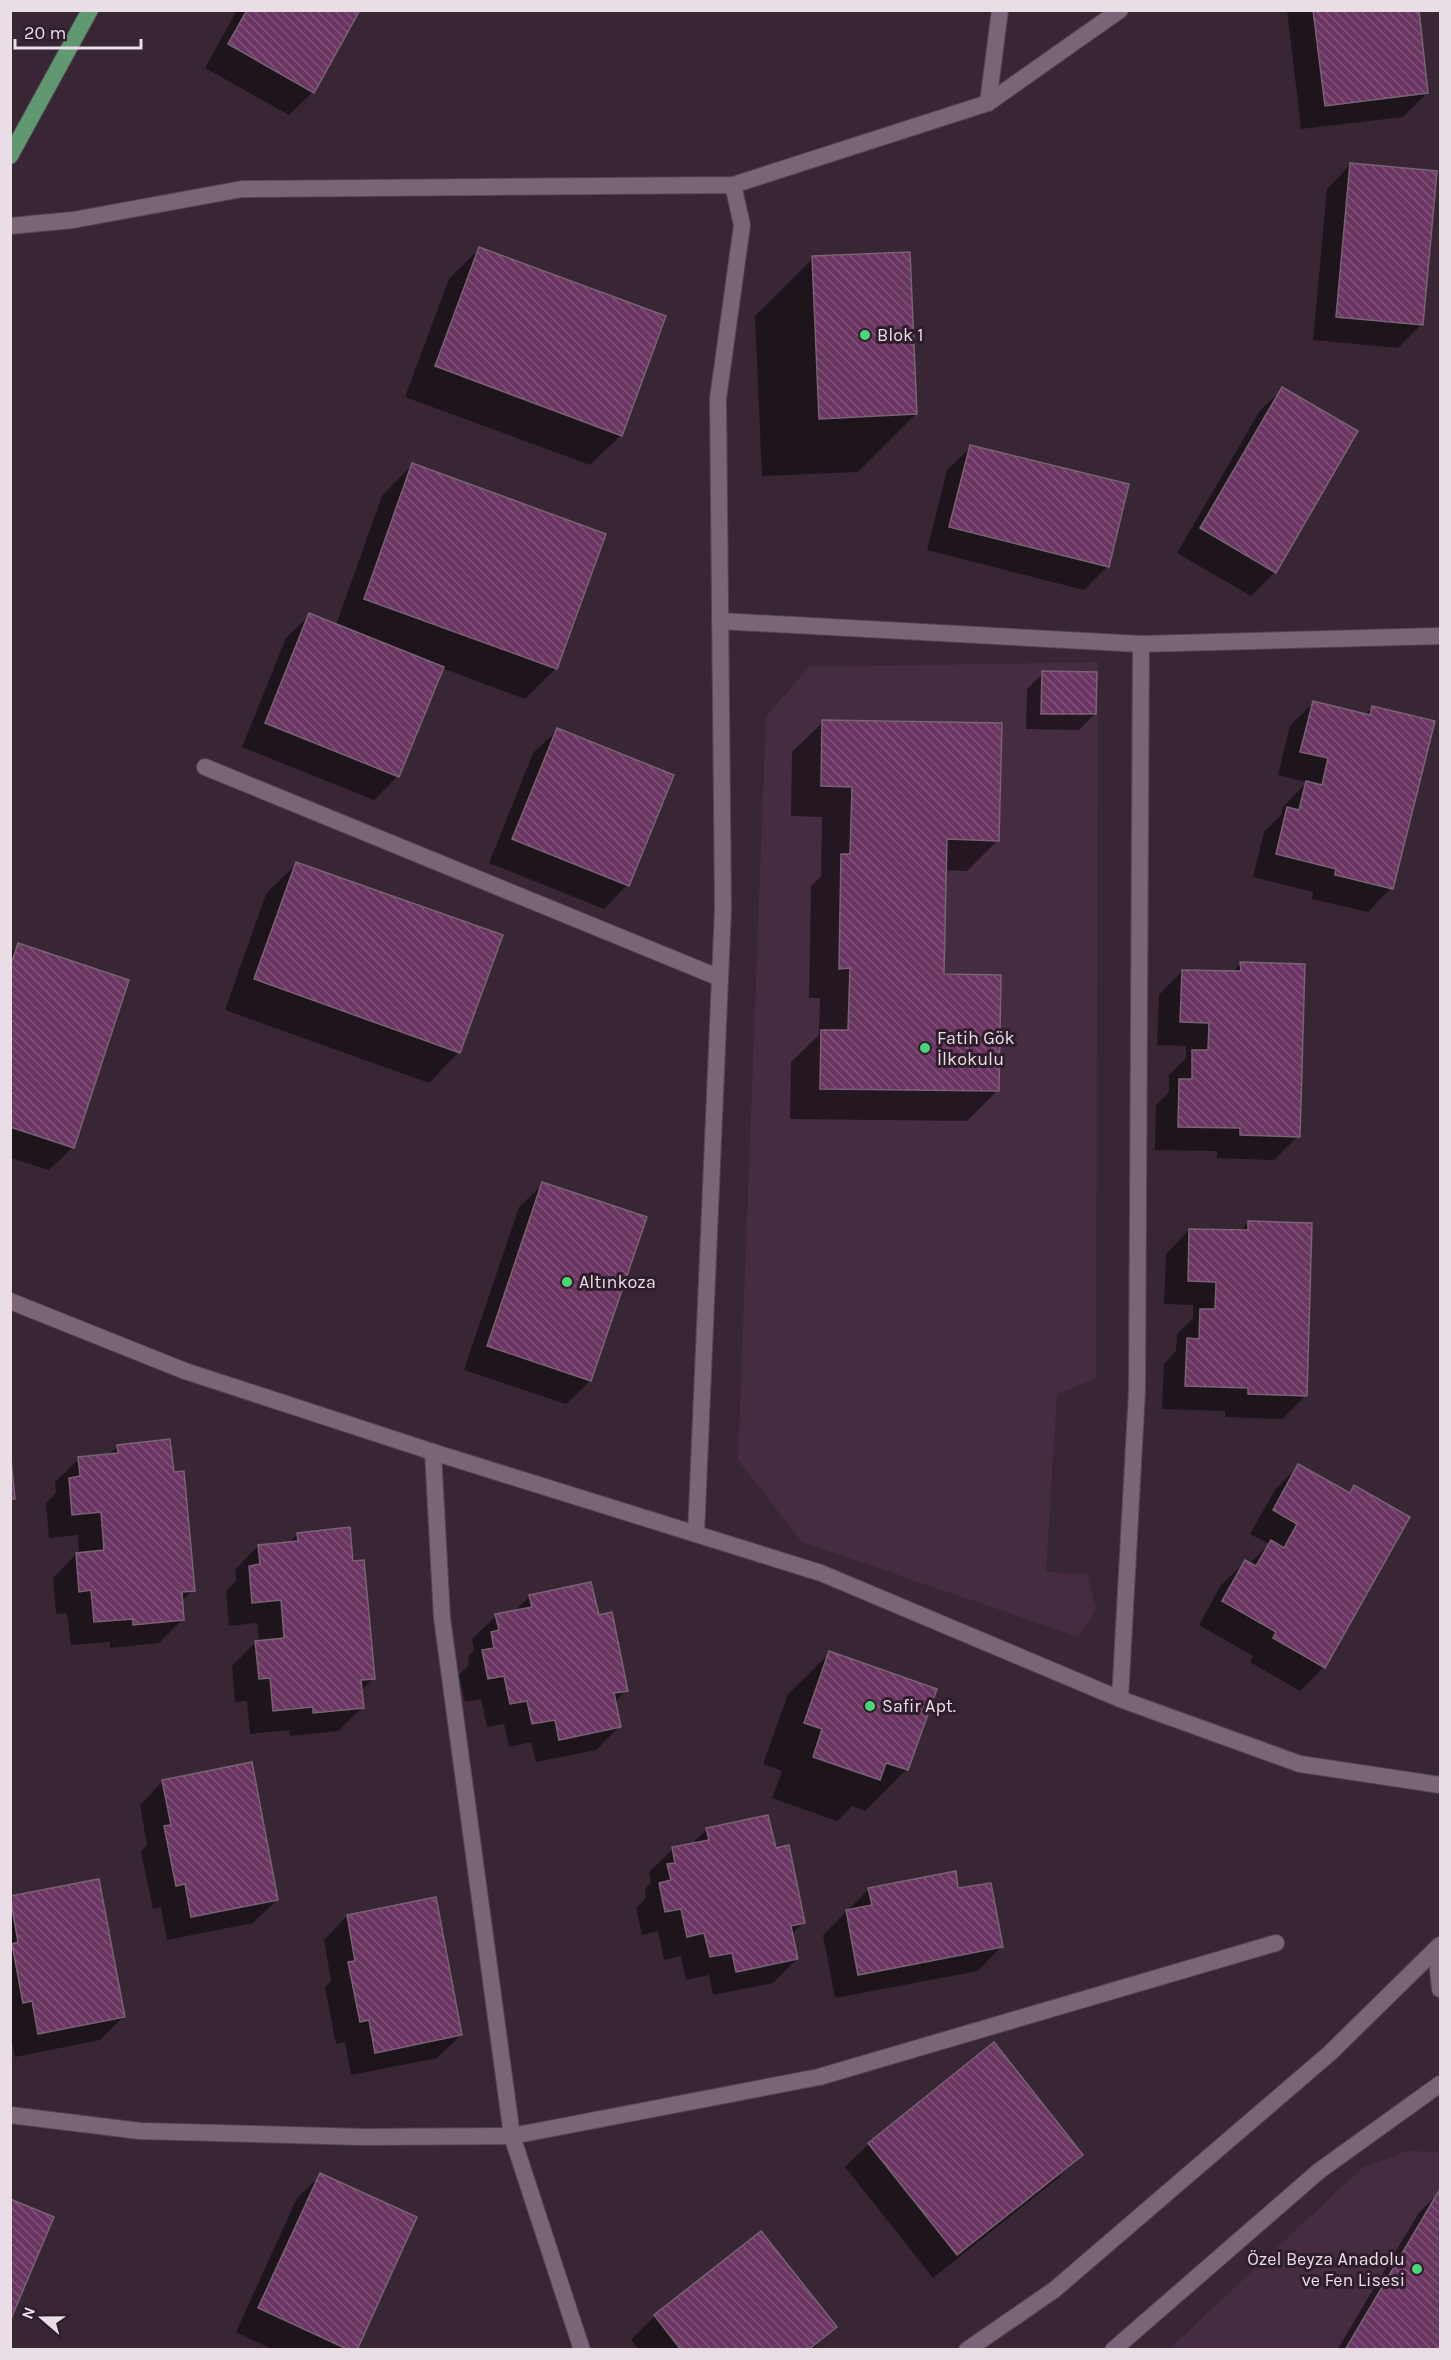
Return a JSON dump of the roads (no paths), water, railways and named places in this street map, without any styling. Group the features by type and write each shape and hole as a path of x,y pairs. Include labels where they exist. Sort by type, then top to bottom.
{"main road":[{"path":"10,156 90,10"}],"street":[{"path":"987,103 1000,10"},
{"path":"10,226 74,220 242,189 733,185 987,103 1120,10"},
{"path":"696,1534 723,909 718,399 742,225 733,185"},
{"path":"720,621 1141,644 1440,636"},
{"path":"1120,1699 1137,1391 1141,644"},
{"path":"205,767 720,978"},
{"path":"10,1301 185,1371 433,1452 821,1573 1120,1699 1300,1764 1440,1785"},
{"path":"433,1452 442,1618 512,2136 582,2349"},
{"path":"10,2115 140,2131 364,2137 512,2136 819,2077 1276,1943"},
{"path":"967,2349 1062,2282 1330,2053 1440,1945"},
{"path":"1440,1958 1438,1969 1440,1989"},
{"path":"1113,2349 1319,2171 1440,2084"}],"place":[{"name":"Blok 1","path":"865,335"},
{"name":"Fatih Gök İlkokulu","path":"925,1048"},
{"name":"Altınkoza","path":"567,1282"},
{"name":"Safir Apt.","path":"870,1706"},
{"name":"Özel Beyza Anadolu ve Fen Lisesi","path":"1417,2269"}]}
